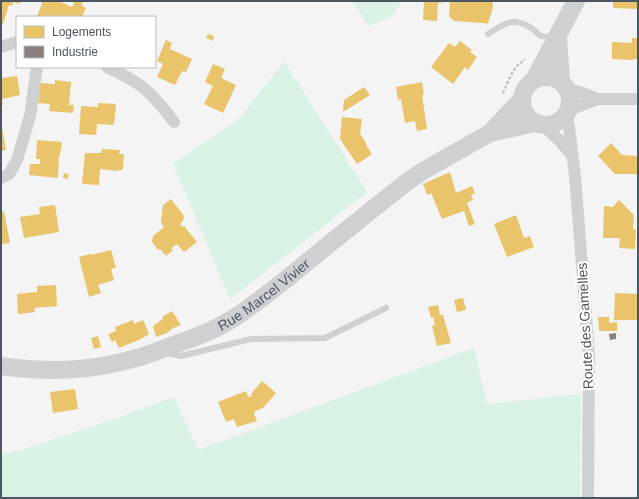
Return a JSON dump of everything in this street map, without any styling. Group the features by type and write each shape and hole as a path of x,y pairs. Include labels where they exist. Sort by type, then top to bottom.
{"street":[{"path":"534,80 549,36 576,1"},
{"path":"539,124 552,124 559,121 567,112 570,103 570,96 564,86 549,36"},
{"path":"1,47 16,42"},
{"path":"1,178 8,174 17,160 30,116 37,68"},
{"path":"109,68 144,89 162,106 174,122"},
{"path":"572,155 559,140 539,124 527,117 523,108 522,99 525,88 534,80 543,77 553,78 564,86 598,99 638,99"},
{"name":"Rue Marcel Vivier","path":"1,366 58,371 107,365 158,351 213,330 236,317 269,293 408,181 490,133 522,99"},
{"path":"567,112 598,99"},
{"name":"Route des Gamelles","path":"567,112 575,176 589,355 588,498"},
{"name":"Rue Marcel Vivier","path":"490,133 539,124"}],"lane":[{"path":"488,34 500,26 514,21 522,23 549,36"},
{"path":"158,351 181,356 251,339 325,338 386,308"}],"path":[{"path":"501,98 516,67 549,36"}],"green space":[{"path":"352,1 402,1 391,17 369,26"},
{"path":"284,61 367,192 230,299 173,164 239,119"},
{"path":"474,348 487,404 581,394 580,498 1,498 1,454 18,451 174,397 198,450"}],"building: Logements":[{"path":"1,1 21,1 20,4 13,2 12,6 9,5 3,24 1,24"},
{"path":"43,1 58,1 72,7 75,1 81,1 83,2 81,5 86,8 82,16 37,16"},
{"path":"441,1 441,3 438,3 437,21 423,20 424,2"},
{"path":"450,1 492,1 493,6 488,23 454,21 449,16"},
{"path":"613,1 638,1 638,9 613,8"},
{"path":"208,34 214,36 213,41 206,38"},
{"path":"632,38 638,38 638,59 612,59 612,42 632,43"},
{"path":"166,40 172,43 170,49 192,59 186,72 182,71 175,85 157,77 163,64 157,61"},
{"path":"460,41 472,50 470,52 477,57 468,70 465,67 453,84 431,67 449,43 455,47"},
{"path":"213,64 225,69 221,78 236,85 223,113 204,104 213,86 205,82"},
{"path":"17,76 20,95 2,99 3,105 1,105 1,78"},
{"path":"55,80 71,82 69,105 74,105 73,113 49,111 50,104 38,103 40,83 55,84"},
{"path":"422,82 424,95 422,95 427,129 417,131 415,121 405,123 401,99 398,100 396,87"},
{"path":"364,87 370,95 343,112 344,100"},
{"path":"98,103 116,104 114,125 97,124 96,135 79,134 81,106 98,107"},
{"path":"342,117 362,119 360,135 372,154 357,164 340,139"},
{"path":"1,127 6,150 1,151"},
{"path":"37,140 62,142 59,155 58,178 29,175 30,164 40,164 40,159 36,159"},
{"path":"611,143 622,155 638,156 638,174 615,174 598,156"},
{"path":"102,149 120,150 119,154 124,154 122,170 100,169 99,185 82,184 85,153 101,153"},
{"path":"450,172 456,193 472,186 475,193 471,195 473,200 467,203 475,224 469,226 464,211 442,219 431,193 427,195 423,184"},
{"path":"64,173 69,174 68,179 63,178"},
{"path":"171,199 184,216 183,221 180,224 183,227 184,226 197,242 184,252 177,244 171,248 173,250 166,256 160,249 158,250 152,242 153,236 164,227 161,223 163,205"},
{"path":"619,200 634,215 633,229 636,230 635,249 619,248 620,238 603,238 604,206 613,207"},
{"path":"55,205 59,232 24,238 20,217 40,214 39,207"},
{"path":"4,211 10,243 1,244 1,212"},
{"path":"516,215 524,238 530,236 534,247 507,257 494,224"},
{"path":"111,250 116,268 111,269 114,280 98,285 101,293 89,297 79,257"},
{"path":"56,285 57,306 34,308 35,312 18,314 17,294 37,292 37,286"},
{"path":"615,293 638,294 637,320 614,320"},
{"path":"463,298 466,310 457,312 454,300"},
{"path":"438,305 440,315 443,315 451,343 437,346 432,326 435,325 428,307"},
{"path":"172,311 181,325 156,337 153,326 163,319 162,317"},
{"path":"598,317 609,317 609,323 617,322 617,331 599,331"},
{"path":"133,320 134,324 143,320 149,334 119,348 115,340 112,342 108,334 116,331 115,327"},
{"path":"98,336 101,347 94,349 91,338"},
{"path":"262,381 276,393 263,408 255,411 254,414 257,421 237,427 234,419 226,422 218,402 246,391 248,397 252,396 251,394"},
{"path":"75,389 78,409 53,413 50,392"}],"building: Industrie":[{"path":"616,333 616,339 610,340 609,334"}]}
